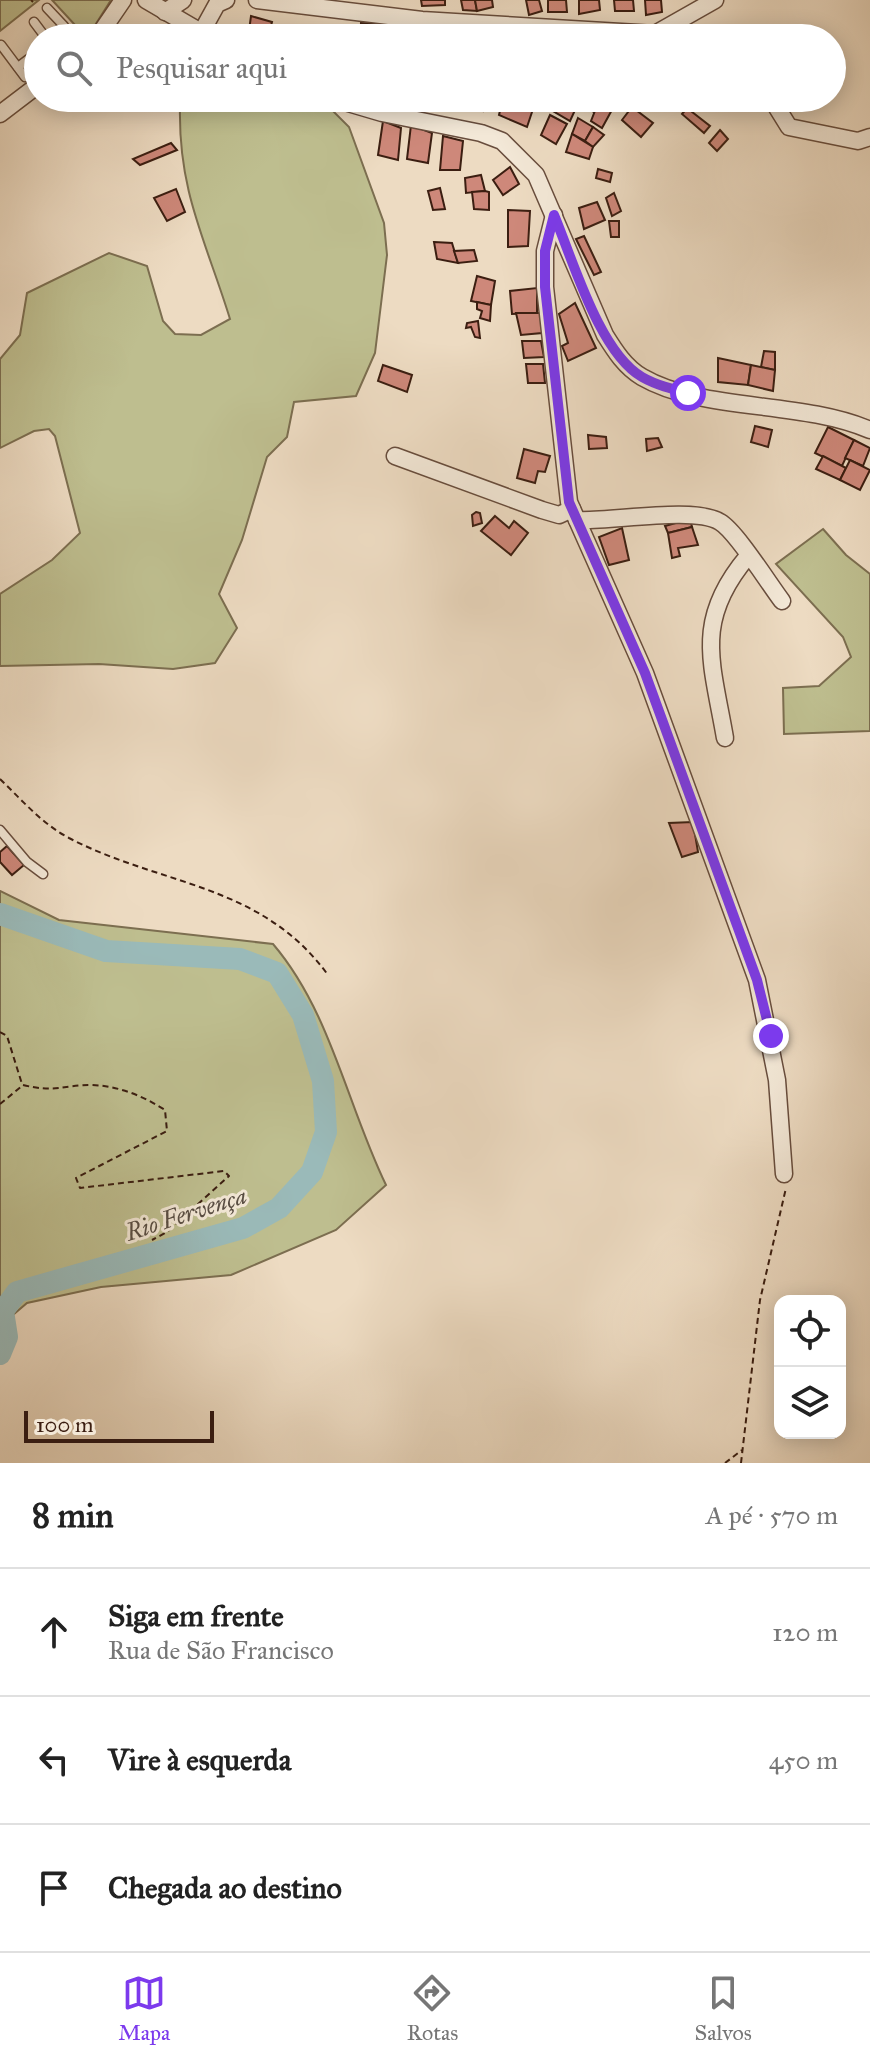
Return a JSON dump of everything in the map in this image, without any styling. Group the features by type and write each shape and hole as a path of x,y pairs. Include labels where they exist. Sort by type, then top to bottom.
{"street":[{"path":"107,24 123,0"},
{"path":"146,0 186,24"},
{"path":"165,12 183,0"},
{"path":"205,0 210,17"},
{"path":"208,24 217,4 226,0"},
{"path":"678,24 715,0"},
{"path":"269,1 330,4 422,20 481,24"},
{"path":"0,114 24,96"},
{"path":"379,112 481,133 502,141 536,175 605,335 619,357 640,376 688,393 812,412 870,430"},
{"path":"780,112 789,127 858,141 870,137"},
{"path":"554,215 545,251 545,287 574,514 645,673 757,980 775,1066 784,1174"},
{"path":"395,456 559,515 705,517 722,523 782,601"},
{"path":"725,738 711,657 711,632 716,602 748,556"}],"lane":[{"path":"47,8 62,24"},
{"path":"1,45 24,76"},
{"path":"18,67 24,62"},
{"path":"0,830 27,862 43,874"}],"path":[{"path":"0,779 24,806 67,837 219,891 257,910 311,951 328,975"},
{"path":"0,1032 7,1036 23,1085"},
{"path":"0,1104 23,1085"},
{"path":"23,1085 49,1091 92,1085 104,1087 140,1094 165,1110 167,1131 76,1178 80,1188 224,1171 229,1176 167,1232 152,1240"},
{"path":"741,1463 760,1300 785,1203 784,1174"},
{"path":"725,1463 743,1449"}],"green space":[{"path":"0,0 39,0 0,31"},
{"path":"52,0 111,0 96,24 74,24"},
{"path":"180,112 334,112 349,127 384,223 387,255 375,353 356,396 294,402 287,437 267,457 242,540 219,594 237,628 215,663 173,669 99,664 0,666 0,594 52,560 80,533 55,436 49,429 34,431 0,448 0,359 20,335 27,293 109,253 147,266 163,321 175,334 201,335 230,319 195,216 181,137"},
{"path":"823,529 846,555 870,574 870,731 784,734 783,688 819,686 851,657 843,637 776,564"},
{"path":"0,891 59,920 273,944 310,999 386,1185 336,1230 231,1275 101,1287 27,1303 0,1326"}],"building":[{"path":"421,0 445,0 445,5 422,6"},
{"path":"461,0 475,0 477,11 463,10"},
{"path":"475,0 492,0 493,7 477,11"},
{"path":"526,0 539,0 542,11 529,15"},
{"path":"548,0 566,0 567,12 548,12"},
{"path":"579,0 599,0 600,10 579,14"},
{"path":"614,0 633,0 634,11 615,11"},
{"path":"645,0 661,0 662,12 646,15"},
{"path":"251,16 272,22 272,24 250,24"},
{"path":"500,112 532,112 527,127 499,115"},
{"path":"555,112 574,112 570,121"},
{"path":"595,112 611,112 602,128 591,121"},
{"path":"628,112 639,112 653,123 641,137 622,120"},
{"path":"692,112 710,126 704,133 682,114"},
{"path":"550,115 567,124 556,144 541,135"},
{"path":"578,118 593,127 585,141 572,134"},
{"path":"383,121 401,128 398,160 378,155"},
{"path":"411,125 432,133 428,163 407,159"},
{"path":"593,127 604,135 593,147 585,141"},
{"path":"720,130 728,139 717,151 709,143"},
{"path":"572,134 593,147 589,159 566,152"},
{"path":"443,136 463,141 460,170 440,170"},
{"path":"171,143 177,150 140,165 133,159"},
{"path":"510,167 519,184 503,195 493,180"},
{"path":"598,169 612,173 610,182 596,178"},
{"path":"481,175 485,191 466,193 465,178"},
{"path":"440,188 445,209 433,210 428,191"},
{"path":"176,189 185,212 167,221 154,198"},
{"path":"472,192 489,192 489,210 474,209"},
{"path":"614,193 621,211 612,216 606,198"},
{"path":"597,202 605,220 584,229 579,208"},
{"path":"508,210 530,211 528,246 508,247"},
{"path":"609,221 619,221 619,237 611,237"},
{"path":"584,236 601,272 594,275 576,239"},
{"path":"434,242 452,243 458,263 437,259"},
{"path":"474,250 477,261 458,263 454,251"},
{"path":"477,276 495,281 491,305 471,301"},
{"path":"537,288 537,313 512,314 510,291"},
{"path":"477,302 491,305 490,321 480,318 482,311 477,309"},
{"path":"575,303 596,348 568,361 562,346 568,343 559,314"},
{"path":"516,313 542,313 542,333 521,335"},
{"path":"478,321 480,338 475,337 471,327 466,328 467,323"},
{"path":"522,341 541,341 544,357 524,358"},
{"path":"764,351 775,352 775,370 761,367"},
{"path":"718,358 751,365 748,385 718,382"},
{"path":"526,364 543,364 545,383 528,383"},
{"path":"383,365 412,375 407,392 378,381"},
{"path":"751,365 775,370 773,391 748,385"},
{"path":"755,426 772,430 768,447 751,442"},
{"path":"828,427 854,440 842,466 815,453"},
{"path":"588,435 606,437 607,448 589,449"},
{"path":"658,438 662,447 647,451 646,439"},
{"path":"854,440 870,448 863,466 845,458"},
{"path":"524,449 550,456 545,472 538,471 535,483 517,478"},
{"path":"823,456 846,468 840,480 816,469"},
{"path":"850,460 870,470 860,490 840,480"},
{"path":"480,513 482,523 473,526 472,515"},
{"path":"495,516 509,528 514,521 528,533 511,555 481,531"},
{"path":"690,519 692,527 668,533 665,526"},
{"path":"692,527 698,545 678,548 680,556 672,558 668,533"},
{"path":"622,528 629,560 609,565 599,537"},
{"path":"693,822 698,852 682,857 669,823"},
{"path":"7,846 24,865 12,875 0,862 0,852"}],"waterway":[{"name":"Rio Fervença","path":"0,914 106,951 240,959 277,973 303,1015 323,1081 326,1132 312,1172 279,1208 243,1228 17,1292 3,1311 7,1337 0,1354"}],"route":[{"path":"688,393 640,376 619,357 605,335 554,215 545,251 545,287 569,502 645,673 757,980 771,1036"}]}
